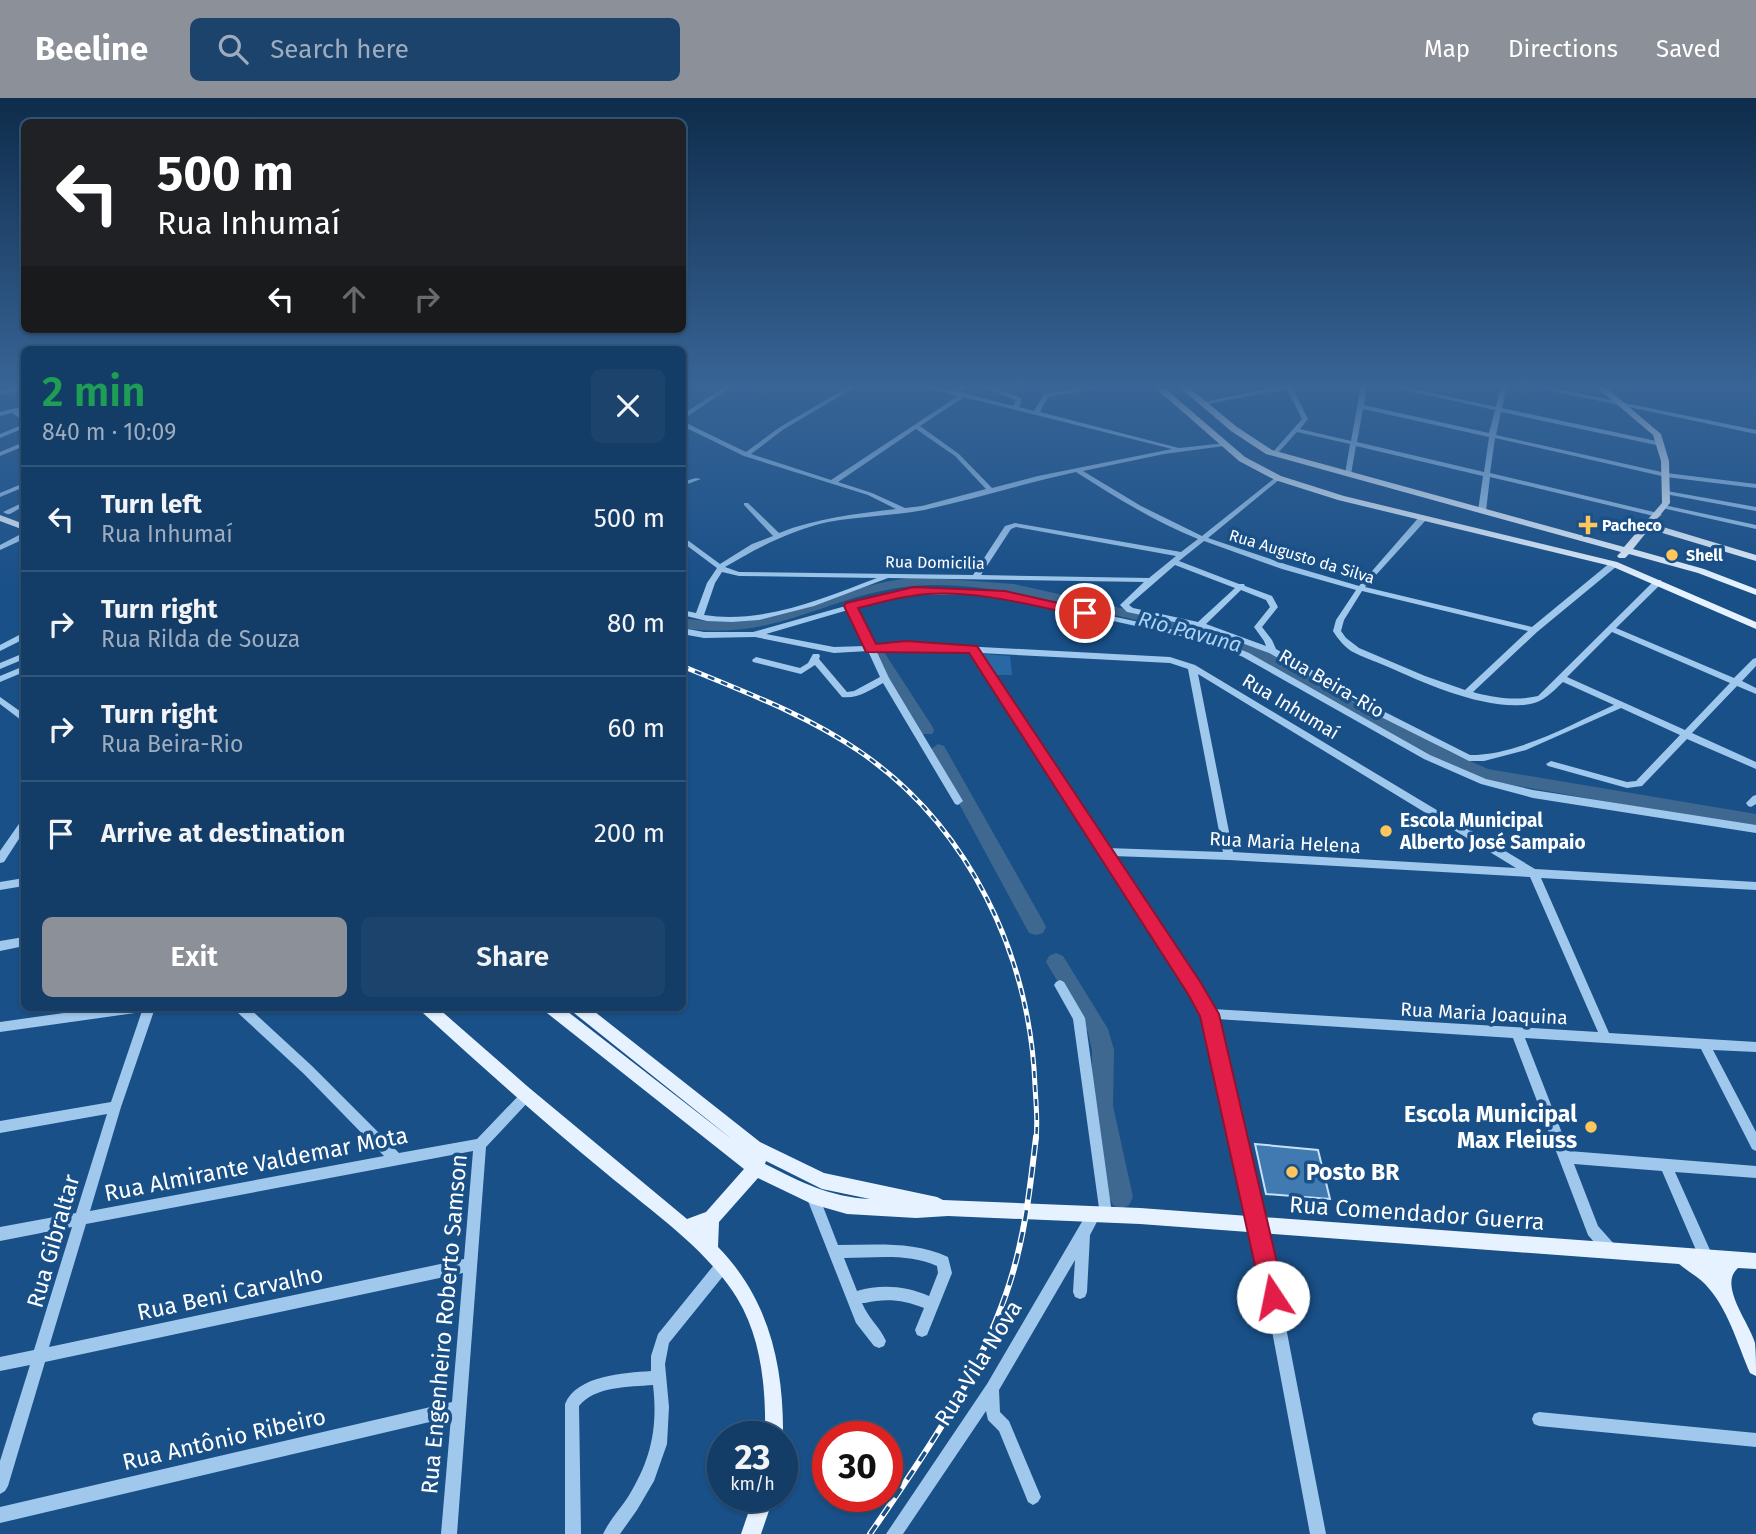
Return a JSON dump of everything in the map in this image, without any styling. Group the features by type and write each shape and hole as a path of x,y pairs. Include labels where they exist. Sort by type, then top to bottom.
{"main road":[{"path":"1234,452 1278,478 1317,492 1614,564 1756,626"},
{"path":"1270,452 1701,571 1756,592"},
{"path":"1614,564 1656,519 1667,493 1662,452"},
{"path":"2,513 21,517"},
{"path":"2,513 21,525"},
{"path":"1656,519 1756,558"},
{"path":"431,1011 723,1265 744,1294 766,1344 775,1421"},
{"path":"556,1011 756,1168 812,1196 847,1206 916,1210 948,1208"},
{"path":"583,1011 754,1147 822,1181 948,1208"},
{"path":"683,1228 710,1219 756,1168 754,1147"},
{"name":"Rua Comendador Guerra","path":"948,1208 1140,1216 1756,1261"},
{"path":"709,1252 710,1219"},
{"path":"1678,1256 1704,1270 1723,1292 1756,1367"},
{"path":"1723,1292 1723,1272 1728,1264 1736,1260"},
{"path":"751,1534 759,1512"}],"street":[{"path":"740,452 834,481 885,500 905,511"},
{"path":"746,455 750,452"},
{"path":"834,481 879,452"},
{"path":"953,452 989,489"},
{"path":"699,617 711,583 722,566 777,536 829,520 905,511 989,489 1167,452"},
{"path":"1348,474 1352,452"},
{"path":"1388,452 1656,519 1756,527"},
{"path":"1482,511 1490,452"},
{"path":"1563,452 1666,475 1756,486"},
{"name":"Rua Augusto da Silva","path":"1077,470 1134,506 1202,539 1361,590 1534,630"},
{"path":"1278,478 1150,580 1124,607 1200,625 1253,642 1426,738 1469,758 1480,760 1502,755 1621,705"},
{"path":"686,483 698,479"},
{"path":"0,495 21,486"},
{"path":"1667,493 1756,509"},
{"path":"746,504 777,536"},
{"path":"2,513 21,505"},
{"path":"1423,517 1391,551 1337,626 1343,640 1356,650 1466,694 1507,701 1534,701 1562,678 1658,582"},
{"path":"976,577 1008,528 1016,525 1183,555"},
{"path":"0,548 21,538"},
{"path":"686,541 722,566"},
{"path":"1174,562 1241,586 1273,602 1273,607 1258,627 1268,640 1272,652"},
{"path":"1466,694 1534,630 1614,564"},
{"name":"Rua Domicilia","path":"722,566 728,572 738,574 1150,580"},
{"path":"845,575 848,591"},
{"path":"686,613 699,617 741,620 848,591 890,576"},
{"path":"1200,625 1241,586"},
{"name":"Rua Beira-Rio","path":"686,632 704,635 753,635 850,606 914,591 991,593 1210,640 1246,654 1427,757 1485,782 1533,794 1756,829"},
{"path":"850,606 885,678 958,801"},
{"path":"1612,629 1756,691"},
{"name":"Rua Inhumaí","path":"753,635 818,648 906,646 1170,660 1192,667 1534,874"},
{"path":"0,648 21,638"},
{"path":"756,660 798,671 808,668 815,660 818,648"},
{"path":"973,649 1209,1014 1259,1224 1318,1534"},
{"path":"0,666 21,657"},
{"path":"815,660 845,695 856,694 885,678"},
{"path":"1551,764 1634,786 1639,784 1756,661"},
{"path":"1192,667 1229,856"},
{"path":"0,679 21,670"},
{"path":"1562,678 1756,766"},
{"path":"0,700 21,716"},
{"path":"0,859 21,828"},
{"name":"Rua Maria Helena","path":"1105,852 1229,856 1756,886"},
{"path":"1534,874 1606,1038"},
{"path":"0,886 21,882"},
{"path":"0,946 21,942"},
{"path":"1060,985 1079,1018 1105,1214"},
{"path":"0,1027 114,1011"},
{"name":"Rua Gibraltar","path":"0,1486 80,1219 148,1011"},
{"path":"244,1011 308,1070 395,1158"},
{"name":"Rua Maria Joaquina","path":"1209,1014 1756,1047"},
{"path":"1517,1032 1593,1230 1610,1251"},
{"path":"1704,1044 1756,1145"},
{"name":"Rua Engenheiro Roberto Samson","path":"449,1534 468,1265 480,1144 527,1095"},
{"path":"0,1127 115,1107"},
{"name":"Rua Almirante Valdemar Mota","path":"0,1234 480,1144"},
{"path":"1565,1157 1756,1172"},
{"path":"1666,1166 1707,1259"},
{"path":"812,1196 862,1318 879,1341"},
{"name":"Rua Vila Nova","path":"894,1534 992,1389 1083,1234 1105,1214"},
{"path":"1080,1292 1083,1234"},
{"path":"835,1252 910,1254 930,1256 943,1262 945,1273 922,1330"},
{"name":"Rua Beni Carvalho","path":"0,1364 468,1265"},
{"path":"611,1534 643,1490 658,1453 662,1406 657,1353 663,1339 723,1265"},
{"path":"854,1299 892,1291 911,1294 932,1304"},
{"path":"573,1534 572,1404 576,1396 589,1388 658,1377"},
{"path":"992,1389 993,1415 1004,1426 1033,1497"},
{"name":"Rua Antônio Ribeiro","path":"0,1515 459,1408"},
{"path":"1539,1419 1756,1440"}],"shaded area":[{"path":"983,654 1010,656 1012,675 994,675"}],"building":[{"name":"Posto BR","path":"1255,1144 1318,1150 1330,1199 1266,1194"}],"waterway":[{"name":"Rio Pavuna","path":"686,624 735,627 761,623 891,585 919,581 1014,588 1205,631 1236,641 1444,756 1485,775 1756,821"},
{"path":"879,656 926,730"},
{"path":"938,750 1036,927"},
{"path":"1056,962 1098,1029 1103,1050 1102,1106 1121,1197"}],"railway":[{"path":"686,668 795,714 859,751 898,782 932,817 962,855 1006,942 1021,989 1031,1037 1036,1139"},
{"path":"870,1534 946,1418 993,1327 1006,1294 1022,1236 1036,1137"}],"place":[{"name":"Pacheco","path":"1588,525"},
{"name":"Shell","path":"1672,555"},
{"name":"Escola Municipal Alberto José Sampaio","path":"1386,831"},
{"name":"Escola Municipal Max Fleiuss","path":"1591,1127"},
{"name":"Posto BR","path":"1292,1172"}],"route":[{"path":"1085,613 1005,595 974,592 914,591 850,606 871,648 906,646 973,649 1195,988 1209,1014 1259,1224 1273,1297"}]}
